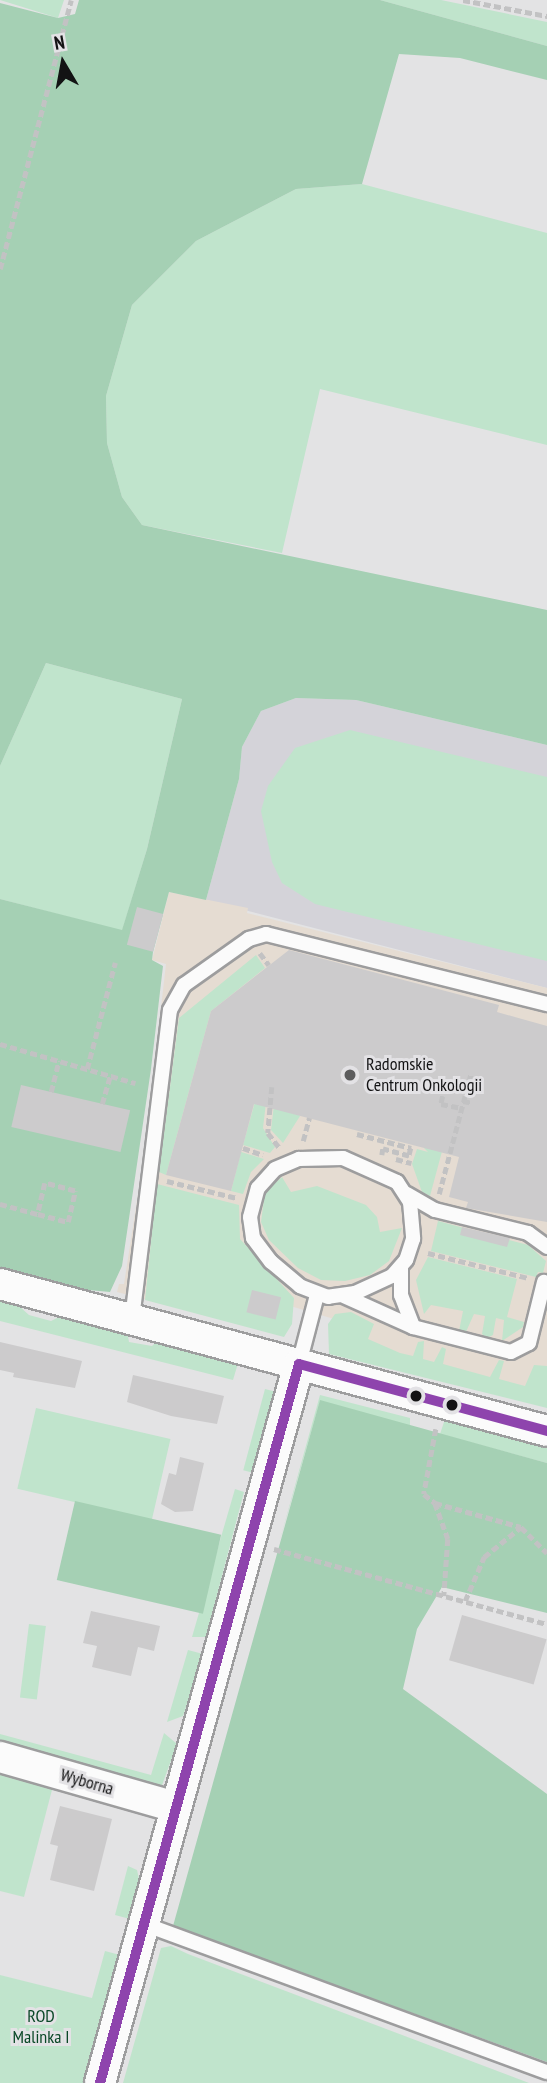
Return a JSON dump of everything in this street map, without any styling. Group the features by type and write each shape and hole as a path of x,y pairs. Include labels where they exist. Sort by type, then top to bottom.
{"street":[{"path":"0,1284 547,1431"},
{"path":"100,2083 299,1364"},
{"name":"Wyborna","path":"0,1757 175,1807"}],"lane":[{"path":"132,1319 172,1000 184,985 257,935 276,935 547,1004"},
{"path":"401,1267 368,1289 342,1296 317,1295 287,1276 259,1248 250,1226 253,1202 264,1180 287,1163 342,1158 387,1175 404,1192 435,1210 528,1233 547,1247"},
{"path":"404,1192 414,1226 410,1250 401,1267 401,1295 413,1327"},
{"path":"342,1296 413,1327 519,1351 529,1343 544,1282"},
{"path":"299,1364 317,1295"},
{"path":"144,1924 547,2072"}],"path":[{"path":"0,270 71,0"},
{"path":"463,0 547,16"},
{"path":"87,1069 116,963"},
{"path":"0,1044 135,1083"},
{"path":"51,1092 59,1061"},
{"path":"103,1104 110,1076"},
{"path":"272,1087 268,1133 287,1163"},
{"path":"443,1096 441,1104 461,1108"},
{"path":"463,1101 473,1103"},
{"path":"307,1125 309,1118"},
{"path":"355,1144 357,1133 411,1148 409,1156 383,1149"},
{"path":"149,1177 253,1202"},
{"path":"0,1204 68,1222 75,1191 45,1184 38,1214"},
{"path":"424,1252 544,1282"},
{"path":"430,1420 438,1422 424,1494 435,1503 521,1527 547,1553"},
{"path":"435,1503 448,1539 444,1596"},
{"path":"466,1601 484,1557 521,1527"},
{"path":"270,1548 547,1624"}],"shaded area":[{"path":"296,698 356,700 547,745 547,988 206,900 239,779 242,747 261,711"},
{"name":"Radomskie Centrum Onkologii","path":"169,892 248,908 247,913 547,988 547,1381 525,1395 329,1344 334,1319 287,1305 280,1334 117,1292 119,1284 124,1284 144,1156 166,964 152,960"}],"green space":[{"path":"0,0 64,0 58,18"},
{"path":"79,0 380,0 547,46 547,80 460,58 399,54 362,184 296,189 196,241 132,305 106,396 107,443 122,497 142,525 547,610 547,745 356,700 296,698 261,711 242,747 239,779 206,900 169,892 153,952 152,960 163,966 151,1069 122,1266 110,1292 78,1289 0,1267 0,899 122,930 147,849 182,699 46,663 0,766 0,3 58,18 75,14"},
{"path":"380,0 441,0 547,22 547,46"},
{"path":"362,184 547,233 547,445 320,389 282,553 142,525 122,497 107,443 106,396 132,305 196,241 296,189"},
{"path":"46,663 182,699 147,849 122,931 0,899 0,766"},
{"path":"350,730 547,777 547,961 315,904 282,883 272,862 261,811 268,786 295,748"},
{"path":"256,955 265,968 211,1011 166,1175 159,1172 179,1018"},
{"path":"260,1084 268,1086 263,1128 275,1147 270,1153 243,1145"},
{"path":"276,1088 300,1116 283,1143 271,1130"},
{"path":"434,1108 451,1118 430,1196 422,1192 412,1164 417,1149 428,1152 424,1148"},
{"path":"241,1152 264,1159 251,1172 243,1194 231,1191"},
{"path":"282,1177 291,1192 317,1186 366,1205 377,1217 380,1232 402,1228 389,1261 370,1275 345,1281 321,1280 298,1268 269,1240 261,1222 265,1192"},
{"path":"157,1184 239,1205 240,1239 294,1298 292,1324 284,1337 145,1300"},
{"path":"438,1221 528,1245 546,1261 543,1273 538,1272 536,1277 431,1251"},
{"path":"428,1257 517,1279 507,1317 524,1322 523,1327 502,1341 504,1320 496,1318 493,1335 487,1338 482,1334 485,1316 474,1314 465,1334 459,1331 463,1311 431,1305 424,1314 416,1280"},
{"path":"0,1300 19,1306 29,1315 51,1321 61,1316 127,1331 129,1342 152,1346 158,1340 239,1360 233,1380 0,1321"},
{"path":"351,1312 374,1324 368,1339 400,1353 413,1356 418,1342 424,1341 423,1359 434,1362 442,1347 446,1349 443,1364 490,1377 499,1360 504,1361 499,1379 525,1386 534,1365 547,1366 547,1408 329,1354 328,1324 335,1314"},
{"path":"265,1389 276,1392 254,1473 243,1470"},
{"path":"320,1395 410,1418 410,1426 320,1401 278,1547"},
{"path":"320,1400 547,1463 547,1613 442,1587 417,1629 403,1689 547,1794 547,2062 173,1926"},
{"path":"36,1408 170,1439 152,1520 17,1489"},
{"path":"437,1416 547,1443 547,1463 440,1434 445,1419"},
{"path":"235,1489 244,1492 206,1637 192,1637"},
{"path":"75,1501 221,1535 203,1614 57,1580"},
{"path":"29,1624 46,1626 37,1700 20,1697"},
{"path":"188,1650 203,1654 183,1716 167,1722"},
{"path":"164,1733 177,1744 161,1788 0,1746 0,1734 151,1775"},
{"path":"0,1772 53,1786 24,1897 0,1891"},
{"path":"128,1866 137,1870 139,1879 130,1919 115,1915"},
{"path":"171,1946 529,2083 123,2083 161,1948"},
{"name":"ROD Malinka I","path":"105,1951 120,1955 85,2083 0,2083 0,1975 92,1998"}],"building":[{"path":"137,907 163,914 153,952 127,945"},
{"path":"289,950 499,1005 497,1012 547,1026 547,1222 466,1208 468,1202 449,1197 459,1157 254,1104 231,1191 166,1175 211,1011"},
{"path":"21,1085 130,1110 120,1152 11,1127"},
{"path":"462,1227 510,1238 507,1247 460,1235"},
{"path":"252,1290 281,1297 276,1320 246,1312"},
{"path":"0,1342 82,1361 75,1388 13,1377 14,1373 0,1370"},
{"path":"133,1375 224,1396 217,1424 171,1416 127,1402"},
{"path":"180,1457 204,1463 193,1511 175,1512 161,1504 169,1473 176,1475"},
{"path":"91,1611 160,1626 154,1651 138,1647 131,1676 92,1667 97,1646 83,1643"},
{"path":"462,1615 547,1639 534,1684 449,1660"},
{"path":"60,1806 112,1819 94,1891 50,1880 58,1846 50,1844"}],"transit line":[{"path":"299,1364 547,1431"},
{"path":"100,2083 299,1364"}],"place":[{"name":"Radomskie Centrum Onkologii","path":"350,1075"}]}
